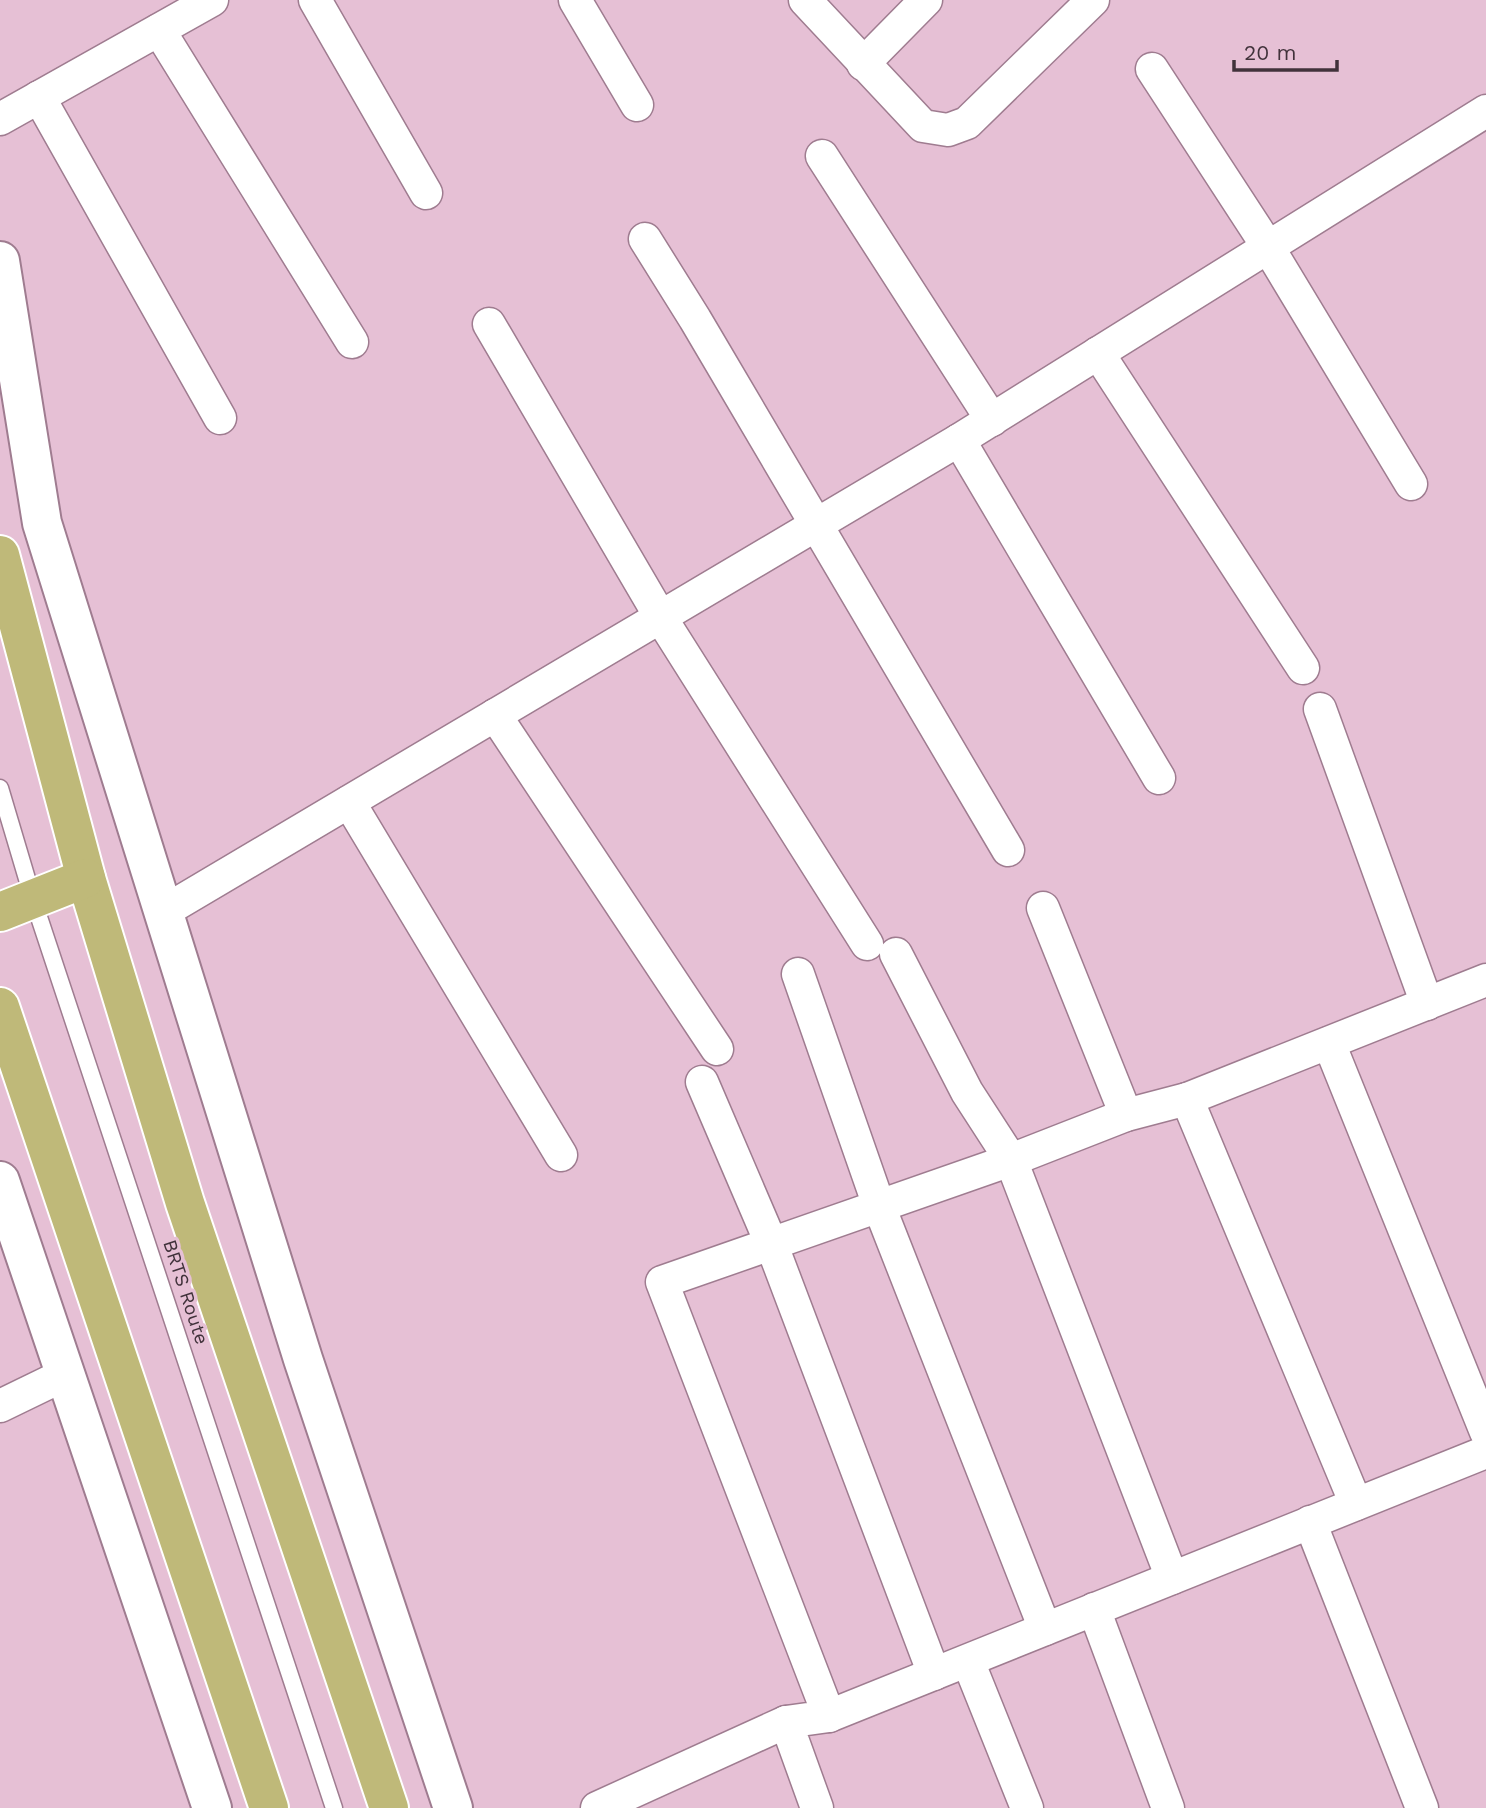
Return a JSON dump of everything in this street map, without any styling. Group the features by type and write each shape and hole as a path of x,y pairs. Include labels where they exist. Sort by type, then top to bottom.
{"main road":[{"path":"0,555 86,878 185,1203 389,1808"},
{"path":"16,905 86,878"},
{"path":"0,1007 269,1808"}],"street":[{"path":"0,119 212,0"},
{"path":"315,0 426,193"},
{"path":"575,0 636,105"},
{"path":"805,0 923,126 948,130 967,123 1093,0"},
{"path":"863,64 926,0"},
{"path":"159,30 352,341"},
{"path":"1152,69 1268,247 1411,484"},
{"path":"39,97 220,418"},
{"path":"163,912 959,440 1486,111"},
{"path":"822,156 992,420"},
{"path":"645,239 1008,849"},
{"path":"0,261 42,523 303,1359 453,1808"},
{"path":"489,324 661,618 882,949 967,1093 1011,1160 1172,1578"},
{"path":"1098,353 1303,668"},
{"path":"959,440 1159,778"},
{"path":"1320,709 1427,1004"},
{"path":"495,715 717,1049"},
{"path":"349,802 561,1154"},
{"path":"1043,908 1126,1115"},
{"path":"797,974 879,1206 1045,1629"},
{"path":"829,1716 662,1282 1011,1160 1126,1115 1187,1099 1486,980"},
{"path":"1329,1043 1486,1432"},
{"path":"702,1082 771,1243 934,1674"},
{"path":"1187,1099 1356,1504"},
{"path":"0,1181 212,1808"},
{"path":"0,1406 66,1374"},
{"path":"597,1808 786,1722 829,1716 1486,1451"},
{"path":"1310,1522 1422,1808"},
{"path":"1094,1609 1168,1808"},
{"path":"968,1661 1027,1808"},
{"path":"786,1722 817,1808"}],"lane":[{"name":"BRTS Route","path":"0,788 16,905 334,1808"}]}
